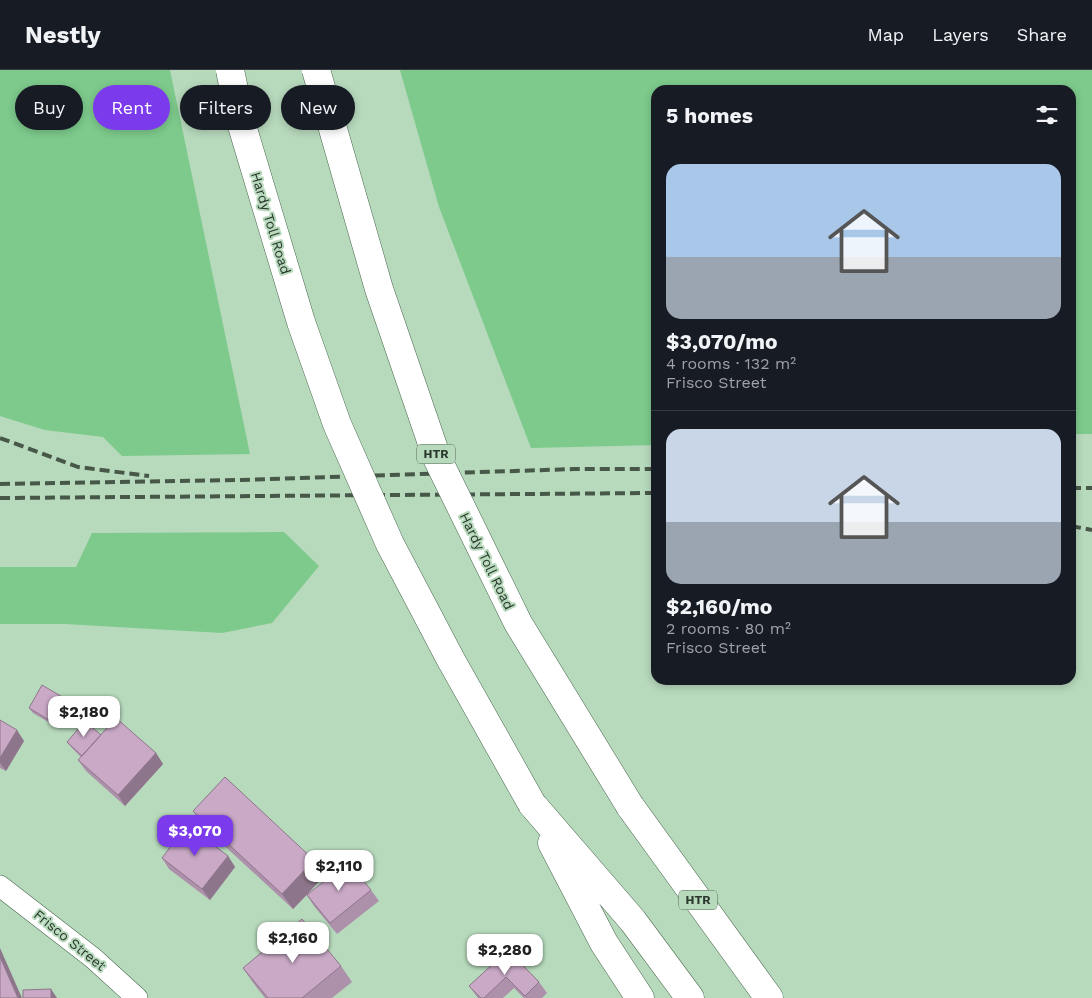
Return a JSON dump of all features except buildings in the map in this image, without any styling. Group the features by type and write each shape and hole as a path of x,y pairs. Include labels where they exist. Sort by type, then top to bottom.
{"highway":[{"name":"Hardy Toll Road","path":"230,70 240,118 300,322 337,424 390,544 451,660 532,804"},
{"name":"Hardy Toll Road","path":"316,70 379,289 437,458 518,623 630,806 769,998"},
{"path":"532,804 604,943 640,998"},
{"path":"532,804 633,921 690,998"}],"street":[{"name":"Frisco Street","path":"0,886 93,958 137,998"}],"green space":[{"path":"0,70 170,70 180,118 180,130 182,130 250,454 122,456 103,437 45,430 0,416"},
{"path":"400,70 1092,70 1092,434 1076,434 1076,85 651,85 651,445 531,448 439,207"},
{"path":"284,532 319,566 272,623 222,633 65,624 0,624 0,567 76,567 92,533"}],"railway":[{"path":"0,438 78,467 149,476"},
{"path":"0,484 242,480 574,469 651,469"},
{"path":"1076,488 1092,488"},
{"path":"0,498 651,493"},
{"path":"1076,527 1092,530"}]}
